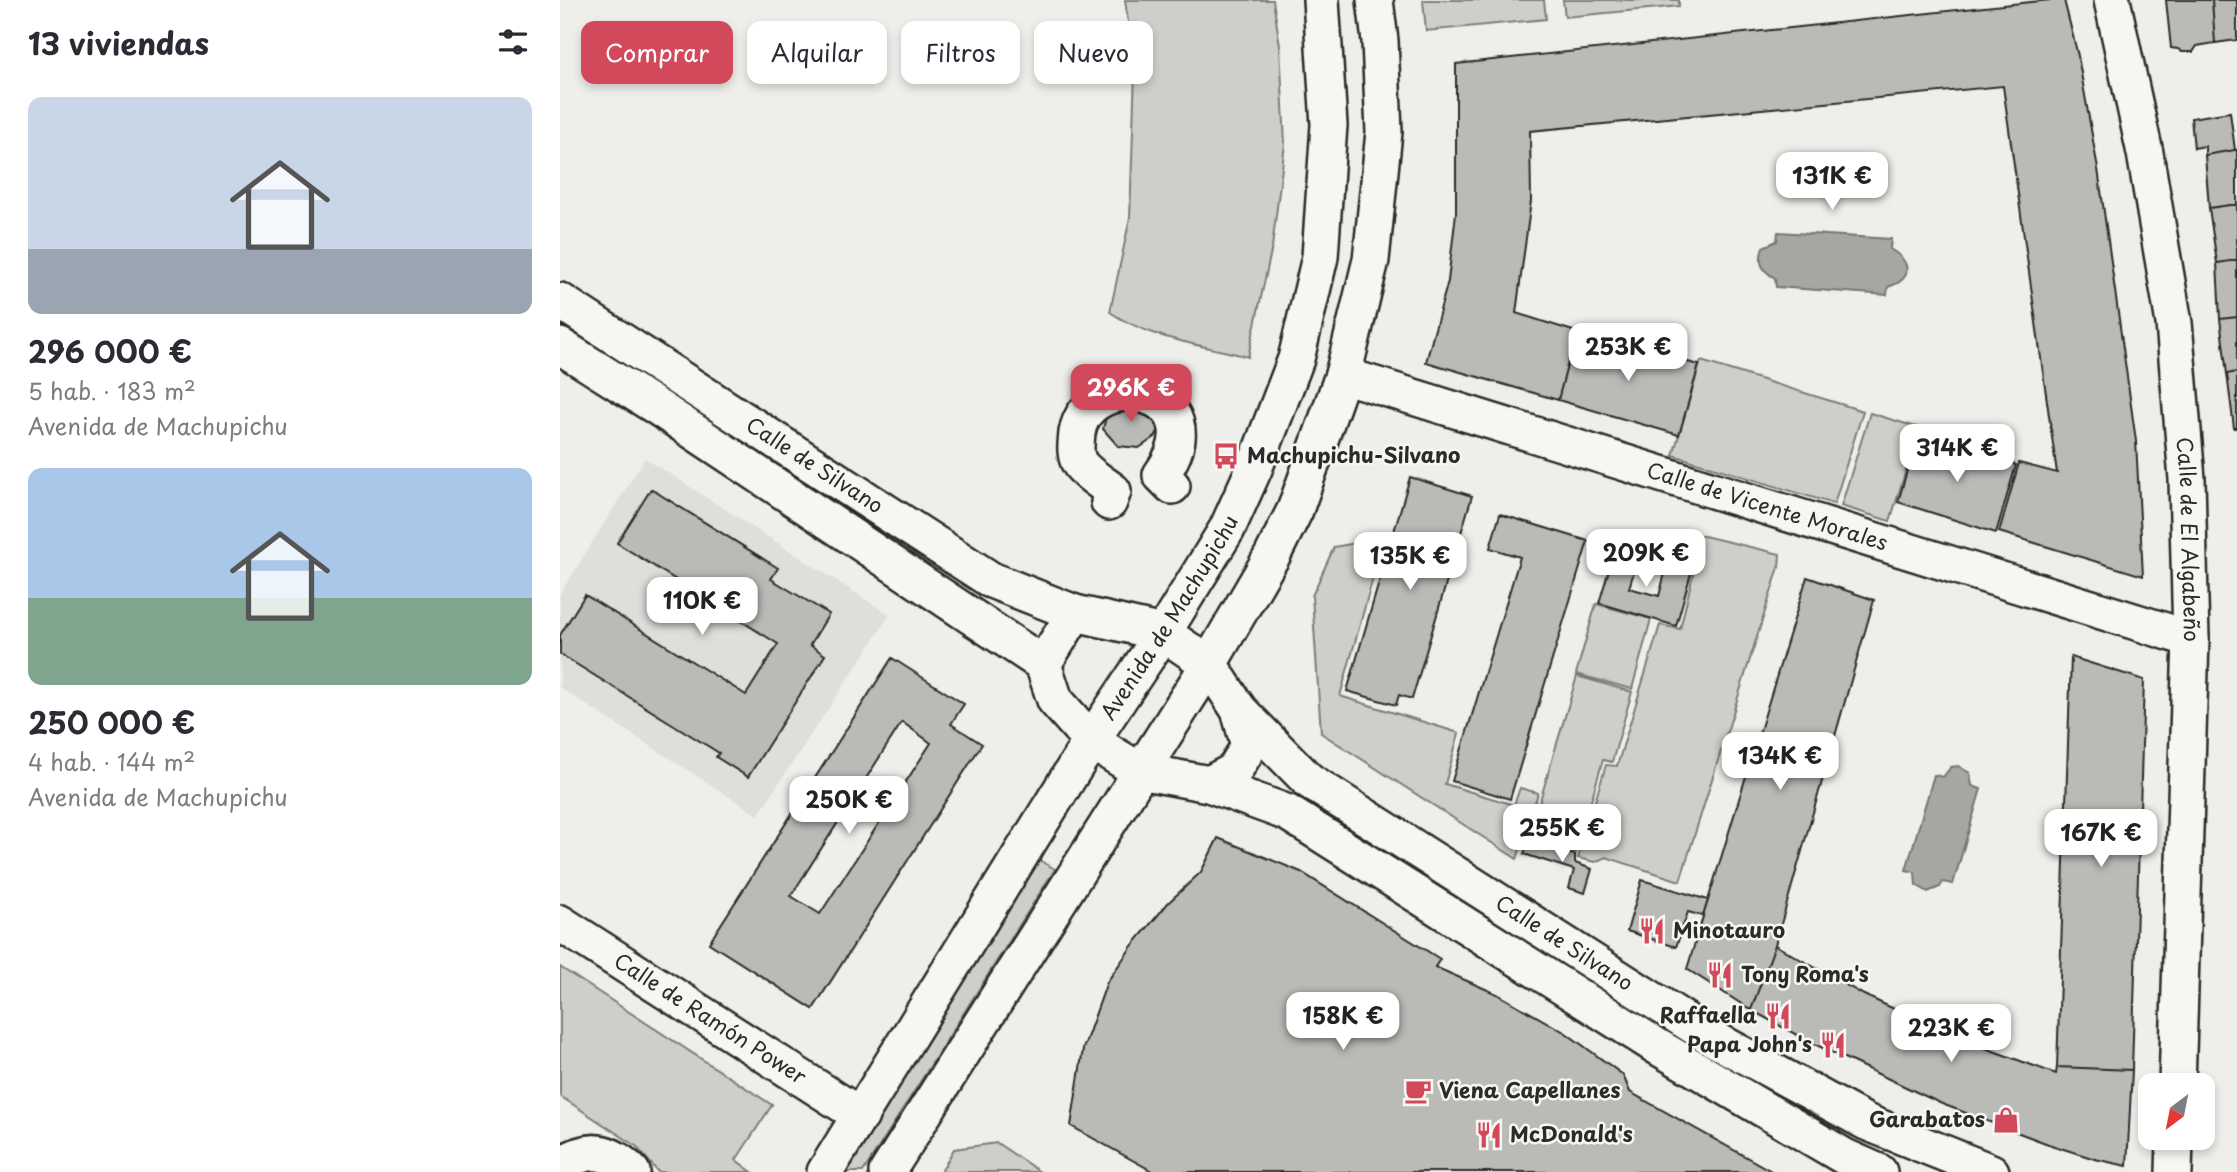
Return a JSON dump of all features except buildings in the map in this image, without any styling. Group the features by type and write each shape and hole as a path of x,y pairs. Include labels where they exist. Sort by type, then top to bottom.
{"street":[{"name":"Avenida de Machupichu","path":"825,1172 1091,741 1163,633 1227,528 1254,469 1296,359 1320,257 1329,125 1321,0"},
{"path":"887,1172 1209,664 1272,556 1295,510 1343,376 1371,260 1384,132 1380,41 1375,0"},
{"name":"Calle de El Algabeño","path":"2112,0 2145,153 2174,323 2188,479 2191,639 2177,1073"},
{"name":"Calle de Silvano","path":"560,301 991,580 1075,613 1163,633"},
{"name":"Calle de Silvano","path":"560,346 1043,664"},
{"name":"Calle de Vicente Morales","path":"1343,376 2191,639"},
{"path":"1123,393 1157,398 1170,411 1176,430 1177,447 1166,481 1112,497 1080,465 1075,447 1079,424 1090,409 1106,398 1123,393"},
{"path":"1075,613 1043,664 1055,700 1091,741 1140,771"},
{"path":"1163,633 1209,664 1239,710 1249,746 1234,771 1209,784"},
{"name":"Calle de Silvano","path":"1239,710 1308,780 1714,1039 1866,1122 1991,1172"},
{"name":"Calle de Silvano","path":"1140,771 1209,784 1288,813 1658,1047 1845,1157 1879,1172"},
{"name":"Calle de Ramón Power","path":"560,923 861,1116"},
{"path":"2174,1172 2175,1150"},
{"path":"564,1152 605,1154 620,1160 632,1172"}],"shaded area":[{"path":"1125,0 1273,0 1280,46 1285,144 1272,247 1248,357 1159,335 1110,312 1130,218 1135,84 1153,84 1153,21 1128,21"},
{"path":"1423,0 1544,0 1546,19 1426,31"},
{"path":"1563,0 1679,0 1679,6 1565,17"},
{"path":"1778,232 1891,239 1890,249 1902,259 1907,270 1906,275 1888,287 1887,295 1776,287 1775,278 1764,269 1761,257 1763,247 1777,241"},
{"path":"1701,361 1863,411 1834,504 1673,455"},
{"path":"1870,413 1919,428 1890,521 1841,506"},
{"path":"645,458 890,615 758,815 560,688 560,594"},
{"path":"1687,532 1780,554 1779,567 1680,881 1606,857 1595,862 1578,858 1606,765 1617,766 1660,625 1680,629 1696,562 1672,554"},
{"path":"1384,538 1340,696 1459,733 1445,784 1514,805 1520,788 1538,793 1517,859 1321,733 1312,596 1334,547"},
{"path":"1596,604 1651,619 1632,689 1576,674"},
{"path":"1577,676 1632,692 1612,762 1603,760 1575,855 1528,841"},
{"path":"1958,766 1970,773 1972,786 1981,789 1953,884 1943,882 1940,887 1928,892 1916,885 1915,872 1906,870 1934,775 1943,777 1951,767"},
{"path":"1039,860 1055,869 863,1172 844,1172"},
{"path":"560,967 772,1105 736,1160 752,1172 658,1172 636,1146 560,1096"},
{"path":"997,1143 1040,1172 941,1172 954,1149"}],"place":[{"name":"Machupichu-Silvano","path":"1226,456"},
{"name":"Minotauro","path":"1652,931"},
{"name":"Tony Roma's","path":"1720,975"},
{"name":"Raffaella","path":"1778,1016"},
{"name":"Papa John's","path":"1833,1045"},
{"name":"Viena Capellanes","path":"1418,1091"},
{"name":"Garabatos","path":"2006,1120"},
{"name":"McDonald's","path":"1489,1135"}]}
